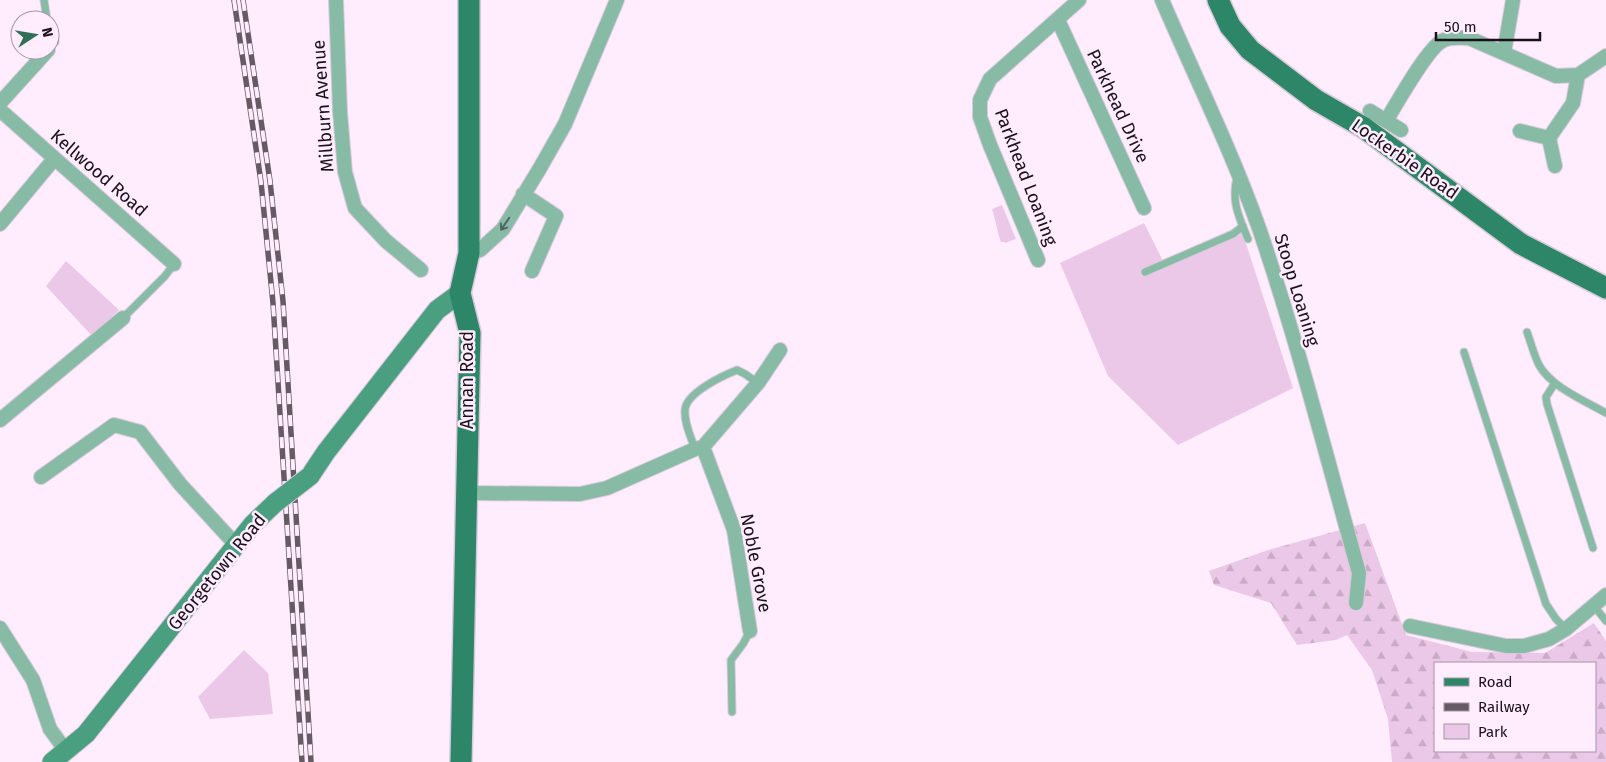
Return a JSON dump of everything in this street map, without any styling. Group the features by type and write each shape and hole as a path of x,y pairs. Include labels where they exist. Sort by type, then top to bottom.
{"main road":[{"name":"Annan Road","path":"461,762 470,333 460,293 469,253 468,0"},
{"name":"Lockerbie Road","path":"1220,3 1230,26 1250,50 1316,100 1379,138 1521,244 1606,288"}],"street":[{"name":"Millburn Avenue","path":"336,0 340,112 345,172 355,208 386,241 421,270"},
{"path":"469,253 480,250 503,229 540,168 565,124 617,0"},
{"name":"Parkhead Loaning","path":"1038,260 990,145 980,117 980,100 990,79 1079,0"},
{"name":"Stoop Loaning","path":"1162,0 1220,127 1260,230 1359,573 1356,603"},
{"path":"1504,53 1513,0"},
{"name":"Parkhead Drive","path":"1058,20 1144,208"},
{"path":"1386,121 1432,50 1443,40 1454,37 1469,38 1556,76 1578,75 1606,56"},
{"path":"0,103 37,60"},
{"path":"1555,166 1549,138 1573,103 1578,75"},
{"name":"Kellwood Road","path":"0,110 174,264"},
{"path":"1370,112 1402,130"},
{"path":"1520,131 1549,138"},
{"path":"0,224 54,159"},
{"path":"523,194 556,216 532,271"},
{"name":"Georgetown Road","path":"60,757 86,734 253,524 276,502 310,476 326,452 437,310 460,293"},
{"path":"0,420 123,318"},
{"path":"467,493 580,494 606,488 699,448 758,384 780,350"},
{"path":"41,477 114,425 140,432 180,484 236,545"},
{"name":"Noble Grove","path":"699,448 734,530 750,631"},
{"path":"1410,626 1506,646 1524,646 1549,639 1566,629 1606,595"},
{"path":"0,628 33,680 60,757"}],"lane":[{"path":"1238,174 1233,192 1236,211 1248,239"},
{"path":"1145,272 1232,234 1242,226"},
{"path":"123,318 165,276 174,264"},
{"path":"1528,332 1540,367 1555,383 1606,414"},
{"path":"1464,352 1546,604 1556,620 1566,629"},
{"path":"699,448 686,422 685,409 687,401 705,387 737,370 758,384"},
{"path":"1555,383 1546,397 1547,404 1593,548"},
{"path":"1594,606 1606,621"},
{"path":"732,712 731,660 750,631"}],"green space":[{"path":"1002,205 1016,239 1005,243 1001,242 992,209"},
{"path":"1144,223 1164,263 1240,225 1293,388 1178,445 1108,376 1060,263"},
{"path":"66,261 119,310 92,336 46,286"},
{"path":"1365,523 1406,635 1472,652 1545,653 1594,623 1606,641 1606,762 1392,762 1388,719 1372,670 1347,635 1336,640 1297,645 1271,603 1214,585 1209,571 1268,550"},
{"path":"244,650 268,673 273,714 210,719 198,697"}],"railway":[{"path":"234,0 261,182 273,303 302,762"},
{"path":"243,0 270,181 283,301 311,762"}]}
